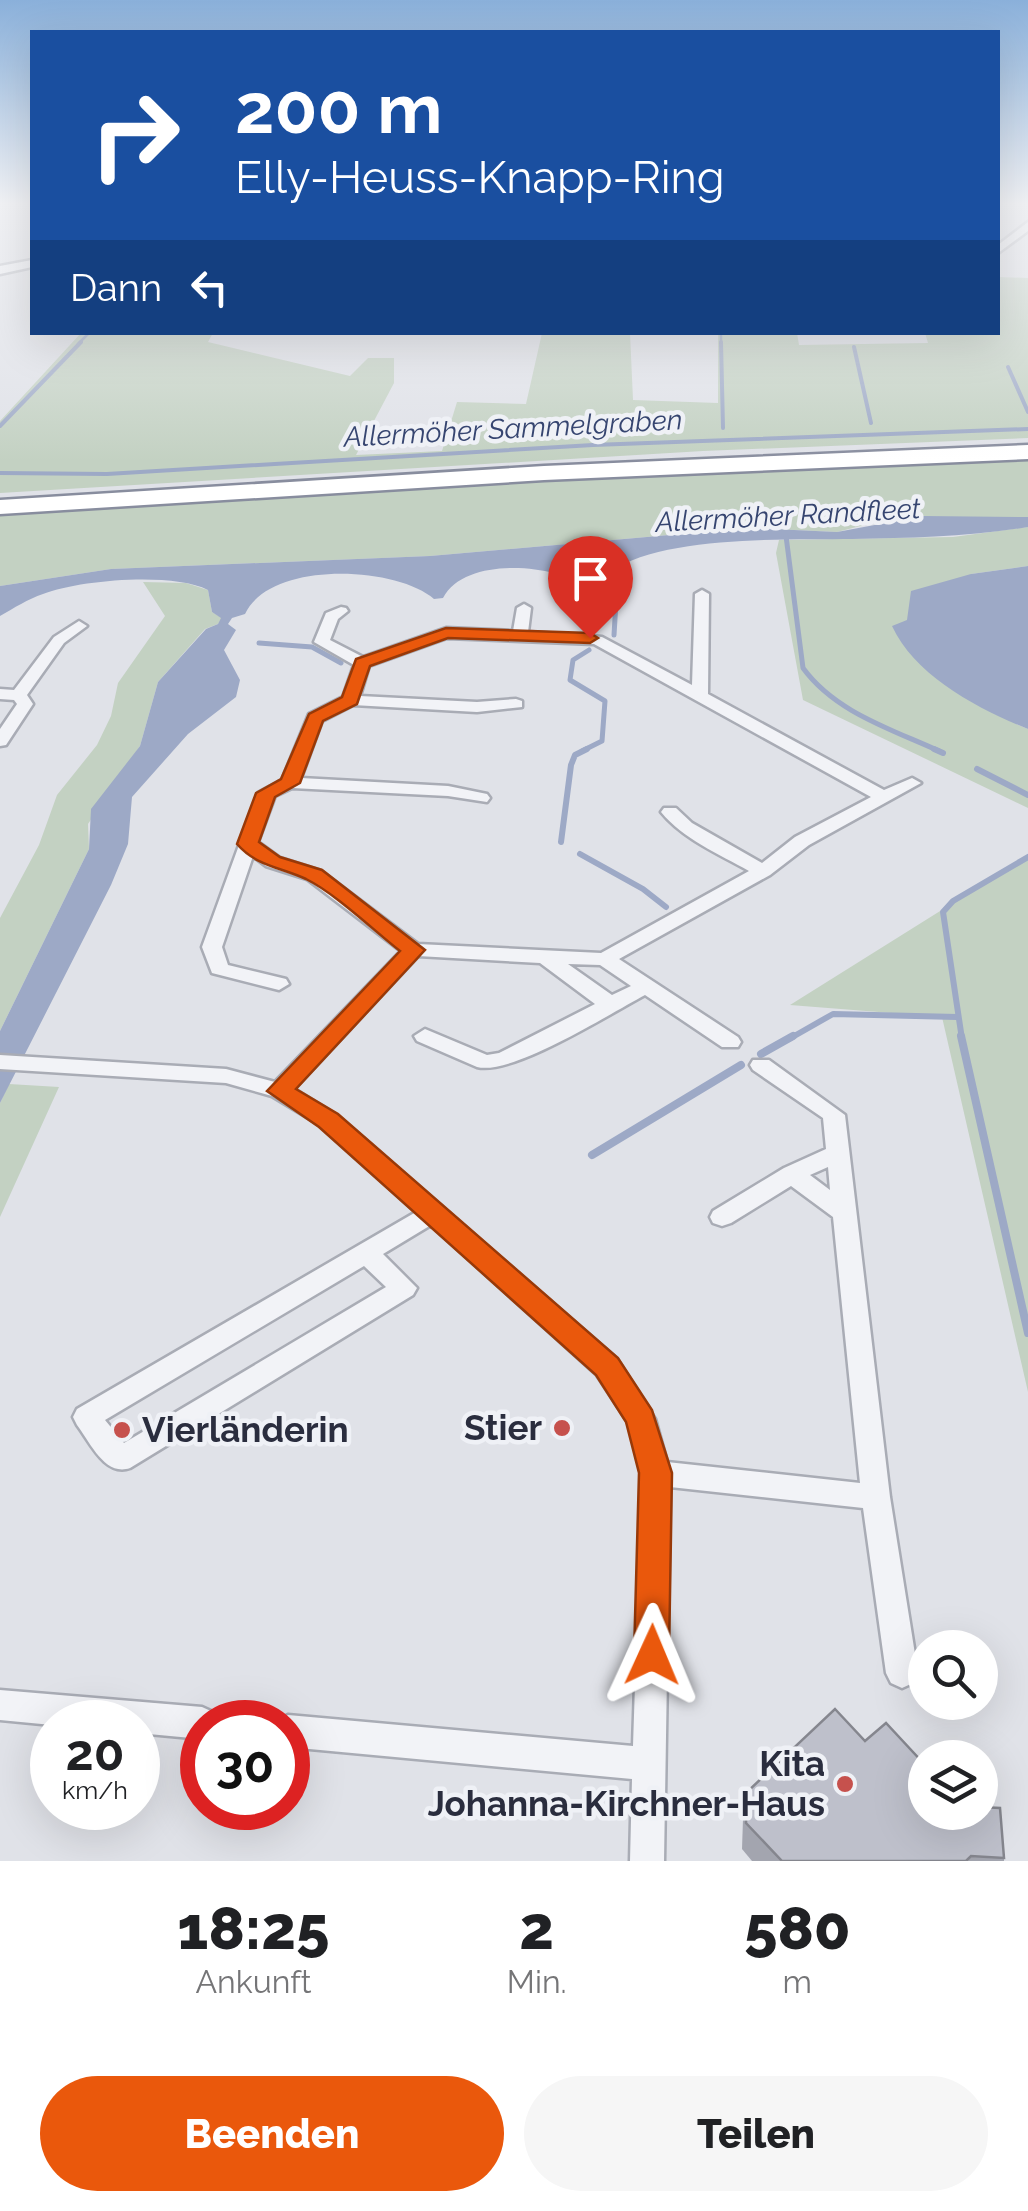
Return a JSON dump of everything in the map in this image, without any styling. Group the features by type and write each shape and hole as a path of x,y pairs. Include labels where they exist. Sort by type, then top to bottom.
{"highway":[{"path":"0,498 540,466 1028,444"},
{"path":"0,507 544,472 1028,452"}],"street":[{"path":"702,594 700,700 884,798"},
{"path":"520,635 524,608"},
{"path":"341,611 331,616 322,642 362,662 446,633 598,640 700,696"},
{"path":"19,695 59,640 79,626"},
{"path":"350,700 362,662"},
{"path":"0,694 19,695"},
{"path":"0,741 25,704 19,695"},
{"path":"290,783 315,718 350,700 477,707 516,704"},
{"path":"279,984 218,970 212,947 266,793 290,783 448,791 481,798"},
{"path":"606,960 762,871 802,840 912,783"},
{"path":"670,812 686,827 762,871"},
{"path":"248,844 273,862 314,875 414,950 606,960 730,1042"},
{"path":"280,1091 414,950"},
{"path":"545,957 612,1005"},
{"path":"425,1036 485,1062 504,1060 646,986"},
{"path":"0,1062 226,1076 280,1091 328,1120 607,1367 641,1419 656,1473 647,1861"},
{"path":"761,1066 834,1115 876,1497 902,1673"},
{"path":"722,1217 792,1174 838,1153"},
{"path":"792,1174 845,1213"},
{"path":"366,1252 404,1288 120,1460 87,1416 366,1252 433,1213"},
{"path":"656,1473 876,1497"},
{"path":"0,1705 180,1722"},
{"path":"310,1733 649,1764"}],"green space":[{"path":"1000,288 1028,288 1028,438 703,451 0,493 0,421 79,335 212,335 208,342 350,376 368,358 394,358 394,383 356,455 442,451 457,402 526,404 542,335 630,335 633,400 718,403 718,335 797,335 799,345 928,343 926,335 1000,335"},
{"path":"1028,459 1028,517 876,522 837,532 749,528 430,556 111,569 0,586 0,513 508,480"},
{"path":"1028,527 1028,566 971,574 1016,724 1028,729 1028,808 803,700 776,553 779,540 953,537"},
{"path":"143,582 186,583 208,590 212,612 222,618 205,629 158,682 140,746 88,824 89,849 0,1031 0,918 39,845 57,795 97,745 111,716 118,683 165,616"},
{"path":"1028,856 1028,1392 942,1017 790,1005"},
{"path":"9,1084 59,1087 0,1217 0,1103"}],"water":[{"path":"923,516 1028,517 1028,527 940,536 761,540 693,546 633,560 610,572 606,591 592,590 554,573 509,568 463,578 443,598 434,599 392,580 335,574 280,584 259,596 245,614 232,618 228,624 236,630 224,650 240,680 236,697 188,734 132,797 128,844 111,885 0,1103 0,1031 89,849 91,809 140,746 158,682 221,618 212,612 208,590 192,584 150,580 59,589 32,598 0,616 0,586 111,569 430,556 749,528 837,532"},
{"path":"1028,566 1028,729 950,689 916,660 892,626 907,620 911,591 971,574"}],"building":[{"name":"Kita Johanna-Kirchner-Haus","path":"835,1709 865,1741 886,1723 908,1747 908,1830 998,1830 1000,1808 1004,1858 782,1861 746,1823 747,1792"}],"waterway":[{"path":"78,344 87,335"},
{"path":"721,335 721,342"},
{"path":"0,426 81,342"},
{"path":"721,342 723,428"},
{"path":"854,347 871,423"},
{"path":"1008,367 1028,412"},
{"name":"Allermöher Sammelgraben","path":"0,473 107,474 593,445 1028,429"},
{"name":"Allermöher Randfleet","path":"786,536 803,668 847,708 939,751"},
{"path":"598,584 616,602 614,635"},
{"path":"259,643 312,647 341,663"},
{"path":"582,751 602,741 605,701 570,680 573,660 589,650"},
{"path":"561,842 571,765 575,755 587,749"},
{"path":"934,749 943,753"},
{"path":"977,769 1028,795"},
{"path":"580,854 643,889 666,907"},
{"path":"962,1039 943,912 953,901 1028,857"},
{"path":"789,1039 833,1014 957,1017"},
{"path":"761,1054 793,1036"},
{"path":"961,1036 1028,1333"},
{"path":"592,1155 741,1065"}],"place":[{"name":"Stier","path":"562,1428"},
{"name":"Vierländerin","path":"122,1430"},
{"name":"Kita Johanna-Kirchner-Haus","path":"845,1784"}],"route":[{"path":"590,638 446,633 362,662 350,700 315,718 290,783 266,793 248,844 273,862 297,866 314,875 414,950 280,1091 328,1120 607,1367 641,1419 656,1473 652,1655"}]}
